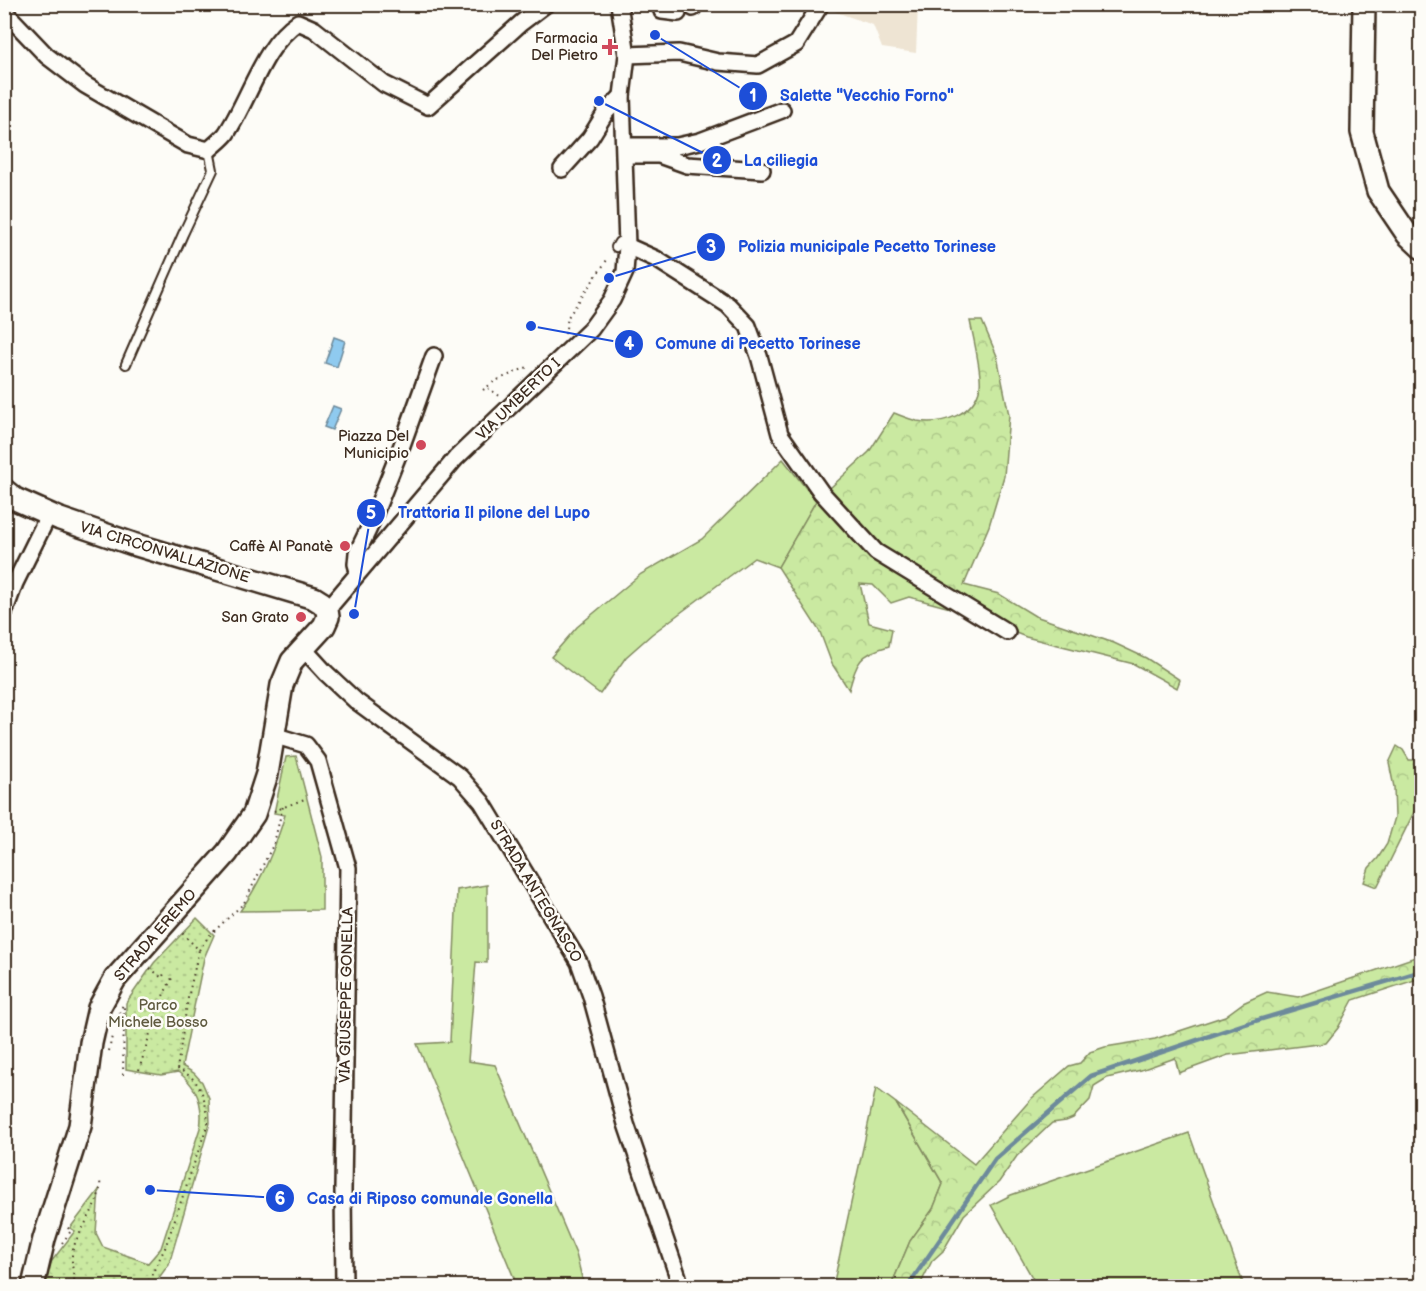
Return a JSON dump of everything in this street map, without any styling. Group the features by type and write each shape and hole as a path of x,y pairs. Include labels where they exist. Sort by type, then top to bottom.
{"main road":[{"path":"1364,4 1362,132 1378,191 1407,234 1422,248"},
{"name":"VIA CIRCONVALLAZIONE","path":"4,490 15,499 49,514 133,544 314,598 327,610"},
{"name":"STRADA EREMO","path":"33,1287 44,1239 80,1126 91,1043 99,1008 115,979 227,853 254,814 267,774 282,686 292,661 324,626 328,617 327,610"}],"street":[{"path":"4,11 47,57 85,85 188,145 209,150 225,135 266,60 289,28 298,22 314,29 384,84 428,106 520,23 546,4"},
{"name":"VIA UMBERTO I","path":"327,610 456,459 591,329 612,300 625,272 622,96 627,55 619,4"},
{"path":"660,4 662,11 688,8"},
{"path":"627,55 679,53 718,62 758,65 796,44 821,4"},
{"path":"562,169 590,138 606,112 622,96"},
{"path":"762,170 687,165 660,155 630,155 624,150 630,146 678,146 700,141 782,110"},
{"path":"623,244 656,259 728,305 748,326 759,356 780,434 821,492 876,552 1007,632"},
{"path":"358,571 357,553 369,528 434,356"},
{"path":"4,613 15,583 49,514"},
{"name":"STRADA ANTEGNASCO","path":"303,648 356,701 460,777 482,802 579,962 591,996 626,1124 678,1277"},
{"name":"VIA GIUSEPPE GONELLA","path":"274,738 283,738 306,745 318,761 348,868 343,1190 344,1287"}],"lane":[{"path":"126,364 213,170 209,150"}],"path":[{"path":"558,341 565,334 568,317 623,244"},
{"path":"483,390 495,381 538,362"},
{"path":"488,388 501,397"},
{"path":"273,812 307,798"},
{"path":"146,1287 165,1248 208,1123 200,1085 185,1072 177,1069 188,998 199,950 209,936 244,903 274,843 284,806"},
{"path":"174,938 180,931 199,950"},
{"path":"147,966 162,978 165,972"},
{"path":"139,1070 159,1005 173,976"},
{"path":"107,1060 115,1024 128,995"},
{"path":"123,1075 124,1003"},
{"path":"75,1287 73,1250 79,1232 101,1189 100,1181"},
{"path":"63,1218 66,1227"}],"shaded area":[{"path":"828,5 918,5 916,53 882,48 873,25 836,12"}],"green space":[{"path":"970,321 982,321 997,356 1009,415 1004,476 989,526 964,585 999,594 1035,616 1114,643 1146,658 1180,680 1177,688 1134,664 1026,637 954,609 909,597 891,603 873,585 860,584 869,623 892,629 889,646 871,652 861,660 854,672 849,690 832,664 820,632 778,567 816,501 869,452 894,413 917,421 937,421 956,416 972,404 977,396 980,380"},
{"path":"783,459 816,501 778,567 754,558 652,634 626,657 600,694 551,657 577,627 641,574 702,539"},
{"path":"1397,746 1403,750 1409,760 1421,760 1421,798 1377,887 1364,882 1369,868 1387,844 1395,817 1394,787 1389,763"},
{"path":"296,756 322,857 322,910 240,911 261,877 277,840 285,815 274,813 286,757"},
{"path":"487,885 487,963 476,962 468,1061 495,1065 576,1254 584,1286 514,1286 514,1278 417,1044 450,1042 457,890"},
{"name":"Parco Michele Bosso","path":"197,918 214,935 204,958 182,1066 194,1073 202,1082 209,1098 210,1123 169,1264 153,1286 43,1286 48,1266 75,1231 70,1228 99,1190 96,1233 103,1247 148,1263 161,1248 200,1128 200,1103 190,1083 178,1072 161,1075 126,1069 126,1003 154,963"},
{"path":"1421,955 1421,978 1353,1000 1338,1028 1326,1043 1228,1055 1179,1073 1175,1058 1141,1070 1107,1078 1094,1086 1090,1100 1073,1118 1052,1123 1017,1156 999,1182 964,1215 943,1251 932,1261 920,1285 891,1286 910,1241 933,1209 943,1184 896,1103 974,1164 1032,1098 1069,1066 1080,1063 1090,1052 1105,1047 1155,1039 1225,1016 1243,1003 1267,992 1298,997"},
{"path":"876,1088 896,1103 943,1184 933,1209 910,1241 891,1286 833,1286"},
{"path":"1189,1133 1244,1286 1037,1286 991,1205 1011,1195"}],"water":[{"path":"334,337 345,341 337,367 325,363"},
{"path":"333,406 341,409 332,430 324,427"}],"waterway":[{"path":"908,1286 995,1159 1091,1076 1245,1024 1422,971"}],"place":[{"name":"Salette \"Vecchio Forno\"","path":"655,35"},
{"name":"Farmacia Del Pietro","path":"610,47"},
{"name":"La ciliegia","path":"599,101"},
{"name":"Polizia municipale Pecetto Torinese","path":"609,278"},
{"name":"Comune di Pecetto Torinese","path":"531,326"},
{"name":"Piazza Del Municipio","path":"421,445"},
{"name":"Caffè Al Panatè","path":"345,546"},
{"name":"Trattoria Il pilone del Lupo","path":"354,614"},
{"name":"San Grato","path":"301,617"},
{"name":"Casa di Riposo comunale Gonella","path":"150,1190"}]}
